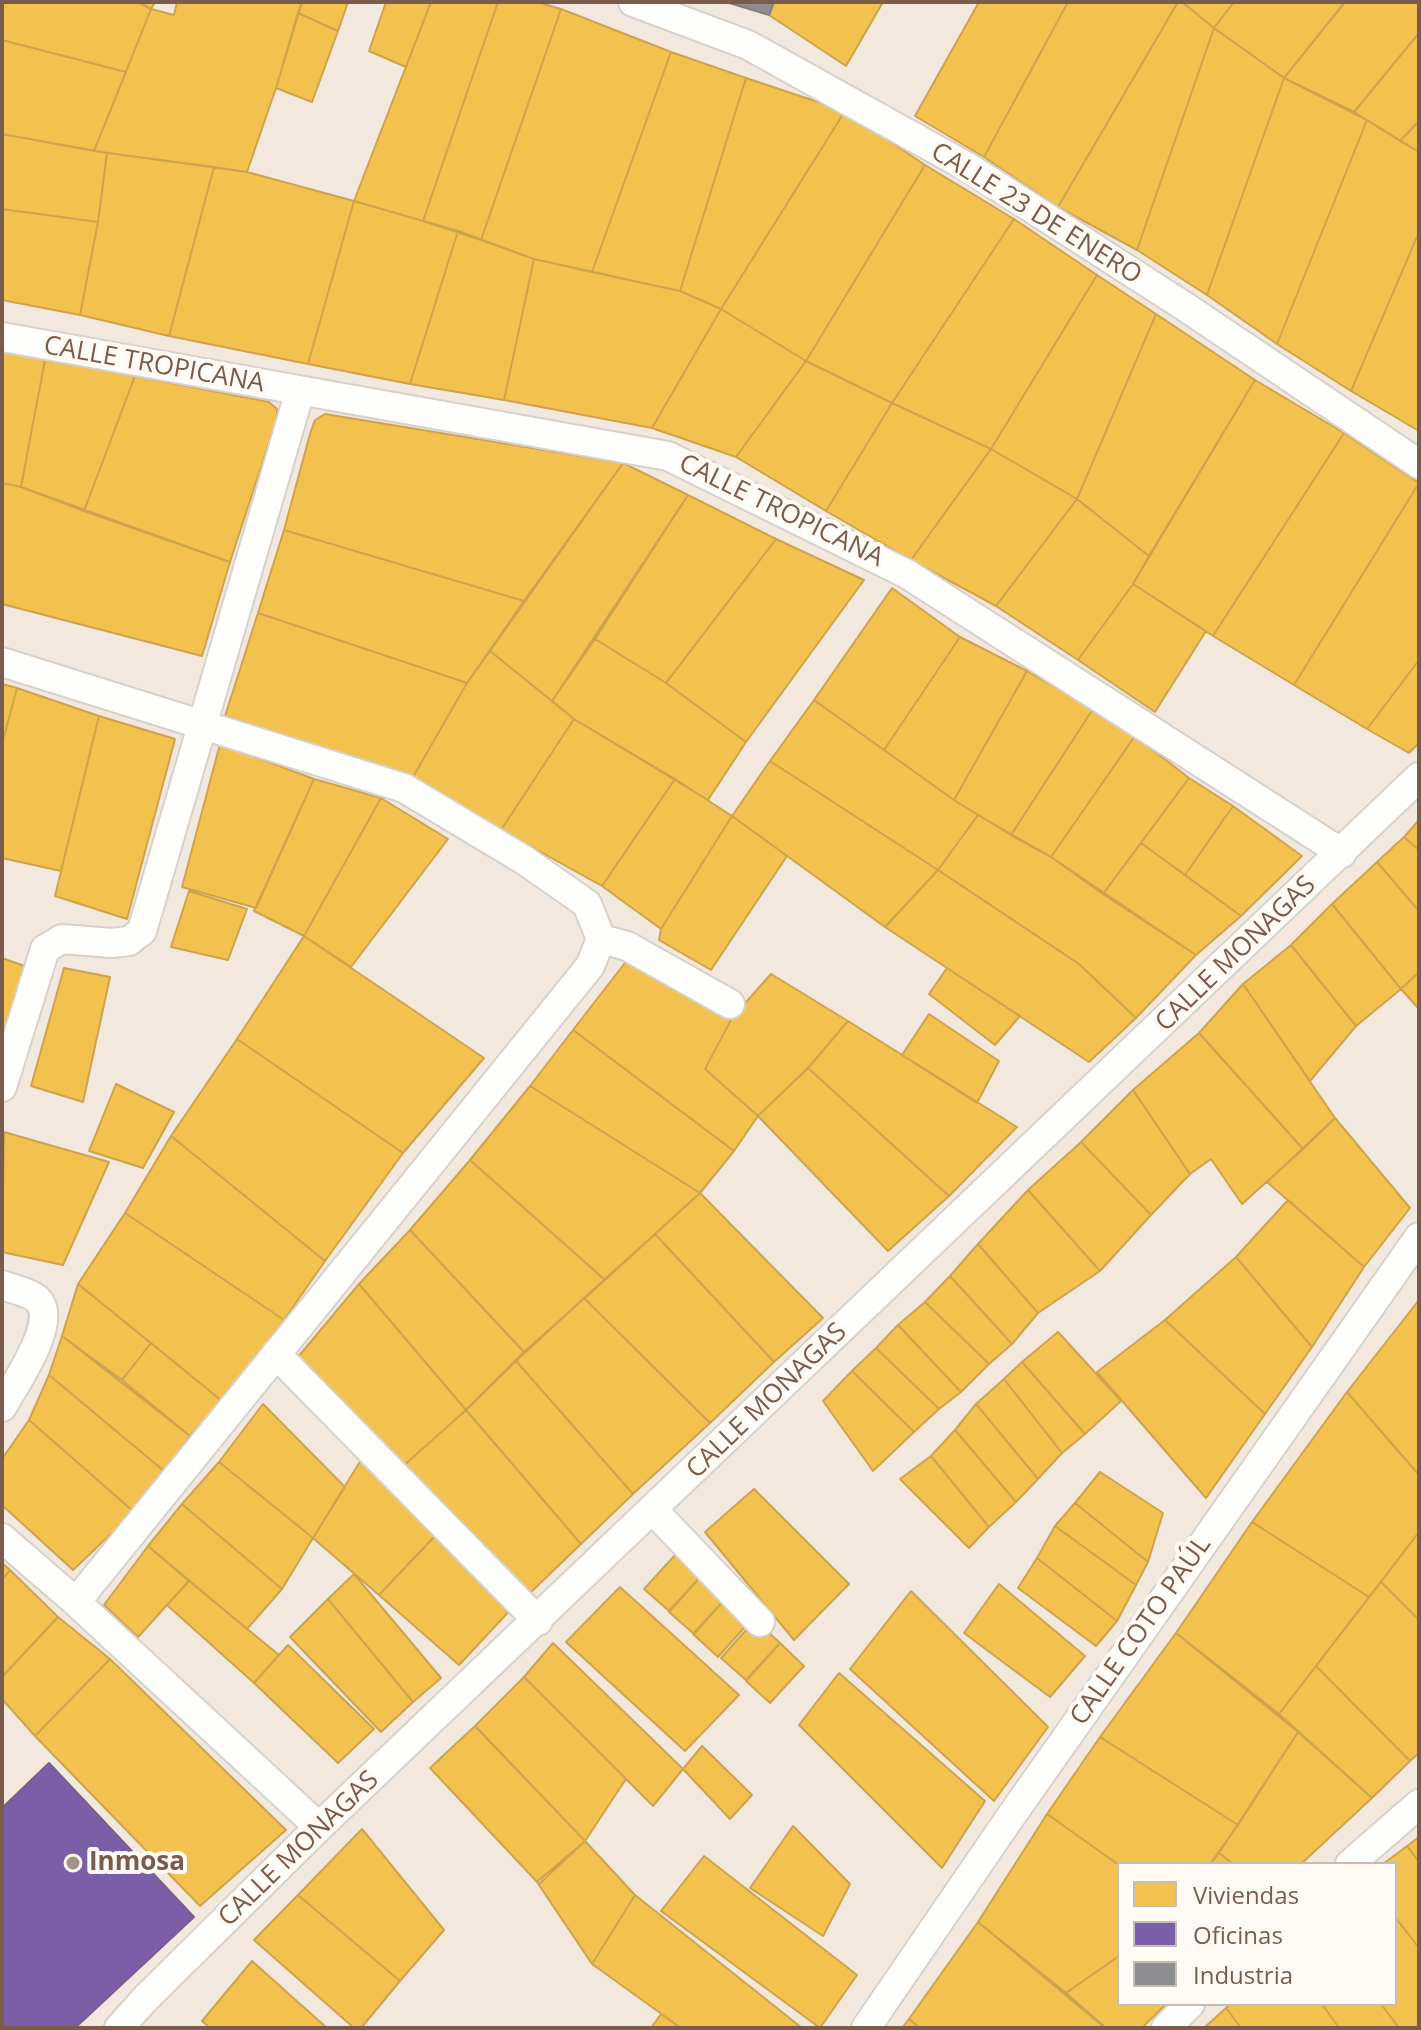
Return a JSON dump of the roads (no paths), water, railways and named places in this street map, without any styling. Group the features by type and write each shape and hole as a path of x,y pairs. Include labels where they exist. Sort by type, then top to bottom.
{"street":[{"name":"CALLE 23 DE ENERO","path":"633,2 748,45 971,169 1184,306 1419,464"},
{"name":"CALLE TROPICANA","path":"2,337 668,456 907,574 1342,853"},
{"path":"2,1087 45,949 62,939 112,943 129,941 142,931 300,391"},
{"path":"2,662 404,788 524,860 587,904 601,939 590,966 76,1602"},
{"name":"CALLE MONAGAS","path":"119,2028 319,1827 1419,777"},
{"path":"601,939 627,946 730,1004"},
{"name":"CALLE COTO PAÚL","path":"866,2028 1016,1809 1419,1237"},
{"path":"2,1285 37,1299 44,1311 44,1326 2,1407"},
{"path":"276,1354 538,1621"},
{"path":"653,1510 760,1622"},
{"path":"2,1538 76,1602 319,1827"},
{"path":"1352,1862 1419,1804"},
{"path":"1166,2028 1188,2006"}],"place":[{"name":"Inmosa","path":"73,1863"}]}
